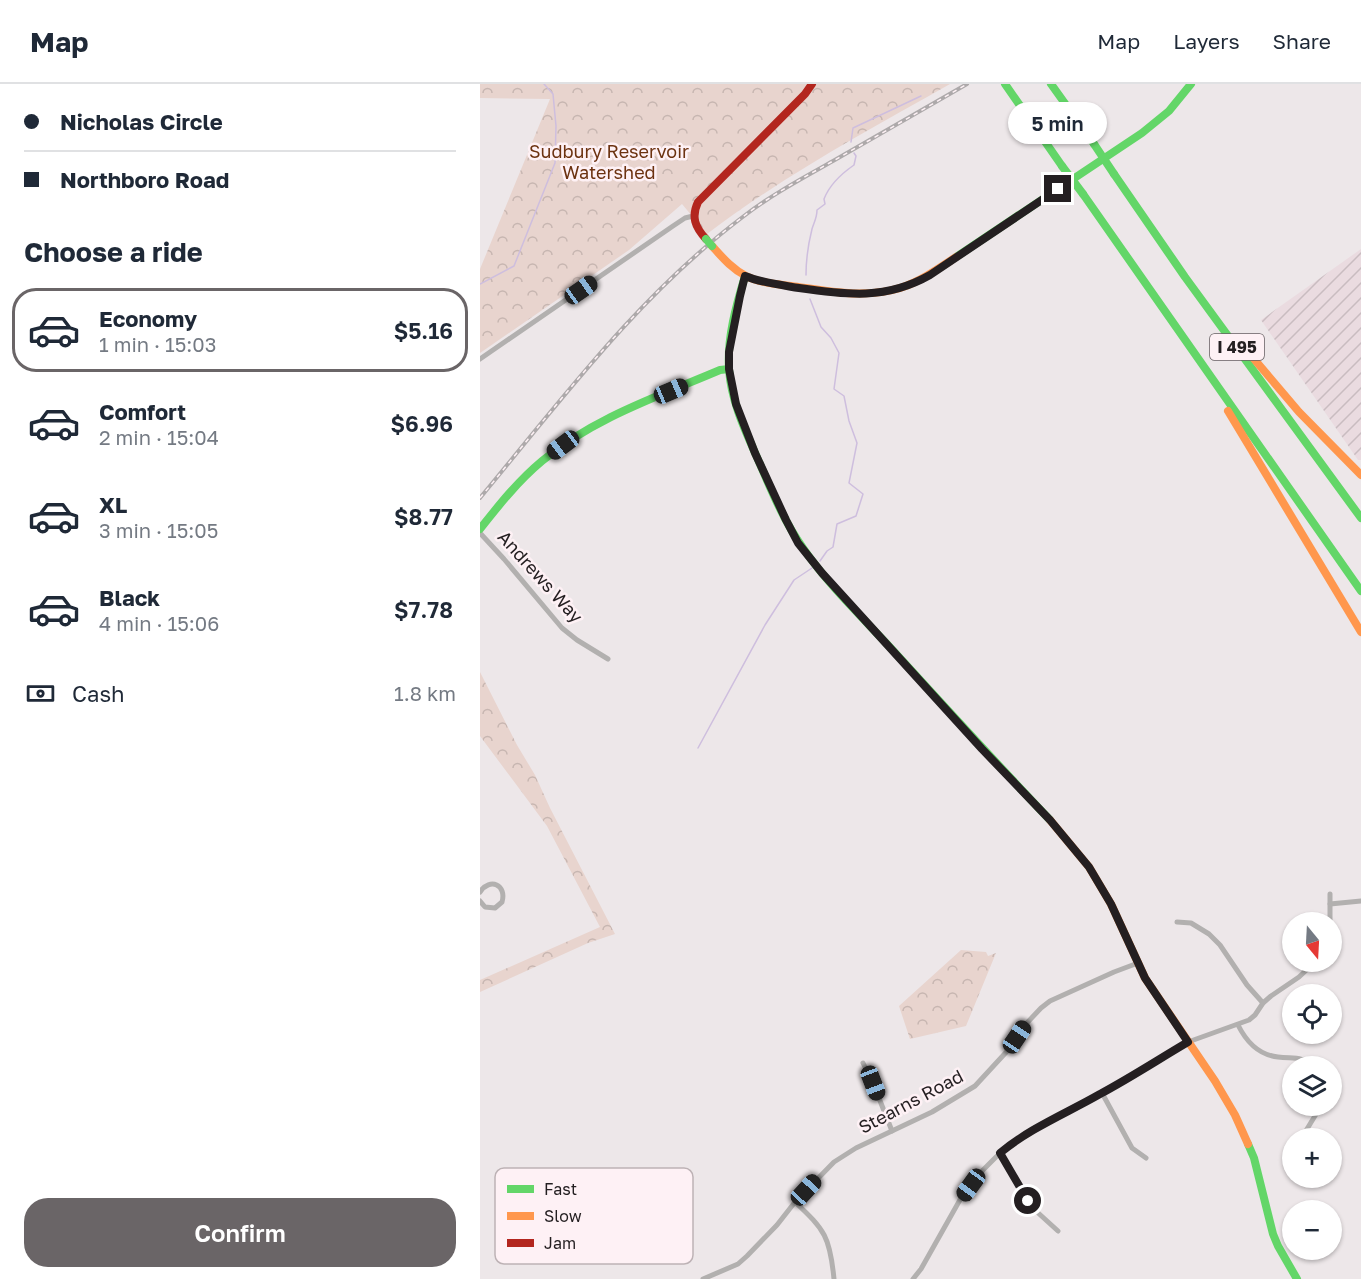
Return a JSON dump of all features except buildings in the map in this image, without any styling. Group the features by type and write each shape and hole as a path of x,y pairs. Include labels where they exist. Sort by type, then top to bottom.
{"main road":[{"path":"812,84 805,94 698,202 693,216 697,228 712,246 729,265 745,276 770,283 839,294 879,293 897,289 914,283 946,264 1142,133 1169,111 1191,84"},
{"name":"I 495","path":"1005,84 1361,591"},
{"name":"I 495","path":"1051,84 1185,277 1361,518"},
{"path":"745,276 731,338 729,369 736,404 749,439 798,543 808,557 982,749 1050,820 1089,867 1101,886 1153,992 1215,1081 1235,1115 1250,1146 1273,1234 1297,1279"},
{"path":"1185,277 1287,399 1361,475"},
{"path":"1188,344 1361,632"},
{"path":"480,531 504,499 527,474 563,445 618,414 720,370 729,369"}],"street":[{"path":"480,359 674,226 693,216"},
{"name":"Andrews Way","path":"480,531 562,628 608,659"},
{"path":"480,901 485,907 492,909 499,906 503,900 503,893 498,886 490,884 481,887"},
{"path":"1330,894 1330,912"},
{"path":"1330,904 1361,901"},
{"path":"1177,922 1191,923 1209,934 1220,945 1246,985 1263,1003"},
{"name":"Stearns Road","path":"703,1279 738,1264 747,1256 834,1162 856,1148 932,1112 975,1086 1010,1048 1024,1026 1050,1000 1138,963"},
{"path":"914,1279 961,1198 983,1170 1009,1145 1188,1042 1249,1020 1277,990 1304,972"},
{"path":"1238,1025 1250,1044 1270,1056 1282,1058"},
{"path":"863,1063 892,1131"},
{"path":"1102,1093 1132,1148 1146,1158"},
{"path":"1000,1153 1028,1201 1058,1231"},
{"path":"795,1202 824,1234 832,1256 834,1279"}],"shaded area":[{"path":"1361,249 1361,460 1358,460 1261,320"}],"green space":[{"name":"Sudbury Reservoir Watershed","path":"480,84 950,84 795,173 707,234 682,204 629,250 480,353 480,269 550,99 480,98"},
{"path":"480,672 615,934 588,943 480,992 480,980 600,927 547,826 480,736"},
{"path":"961,950 986,952 988,956 996,953 966,1026 910,1039 899,1006"}],"waterway":[{"path":"480,284 514,266 555,163 556,126 553,94 544,84"},
{"path":"851,142 853,128 921,96"},
{"path":"806,275 808,246 817,210 825,204 824,199 832,185 854,165 856,156 854,153"},
{"path":"810,299 821,327 831,338 839,353 834,389 844,396 849,421 857,443 849,483 863,494 856,516 837,524 833,547 820,561"},
{"path":"698,748 765,625 794,580 812,568"}],"railway":[{"path":"480,498 572,386 636,313 706,246 754,208 776,194 967,84"}],"traffic: fast":[{"path":"1005,84 1062,166"},
{"path":"1051,84 1094,144"},
{"path":"956,257 1142,133 1169,111 1191,84"},
{"path":"1094,144 1114,174"},
{"path":"1062,166 1083,194"},
{"path":"1114,174 1185,277 1361,518"},
{"path":"1083,194 1361,591"},
{"path":"706,239 712,246"},
{"path":"745,276 731,334 730,380 743,424 789,526 832,586 1050,820"},
{"path":"480,529 533,469 583,432 650,399 720,370 729,369"},
{"path":"1248,1144 1254,1158 1273,1234 1297,1279"}],"traffic: slow":[{"path":"712,246 741,273 762,282 859,294 886,291 908,285 956,257"},
{"path":"1243,346 1299,412 1361,475"},
{"path":"1228,411 1361,632"},
{"path":"1050,820 1089,867 1111,904 1145,978 1215,1081 1235,1115 1248,1144"}],"traffic: jam":[{"path":"706,239 695,222 698,202 805,94 812,84"}],"route":[{"path":"1028,1201 1000,1153 1041,1126 1188,1042 1145,978 1111,904 1089,867 1050,820 982,749 822,573 798,543 773,494 739,415 729,369 729,352 745,276 770,283 839,294 870,294 897,289 930,275 1058,189"}]}
